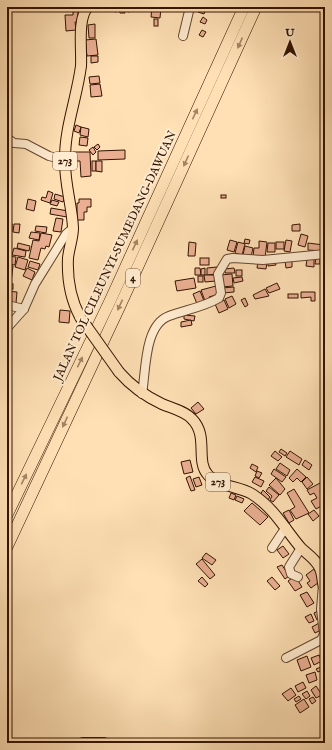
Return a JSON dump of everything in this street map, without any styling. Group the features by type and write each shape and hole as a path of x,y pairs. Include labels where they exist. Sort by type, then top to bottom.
{"highway":[{"name":"JALAN TOL CILEUNYI–SUMEDANG–DAWUAN","path":"7,514 110,301 244,7"},
{"name":"JALAN TOL CILEUNYI–SUMEDANG–DAWUAN","path":"7,547 116,315 256,7"}],"main road":[{"name":"273","path":"88,7 84,11 81,21 81,66 66,140 65,160 67,193 73,228 68,259 69,285 72,301 80,316 119,372 142,394 192,418 200,431 204,467 207,474 218,482 251,494 267,505 286,527 301,548 318,564 322,574 324,588"},
{"path":"84,743 104,743"}],"street":[{"path":"183,36 190,7"},
{"path":"7,138 14,143 28,144 49,156 65,160"},
{"path":"7,328 24,309 35,284 66,234 73,228"},
{"path":"142,394 146,374 146,360 152,335 157,324 167,317 219,298 220,293 218,274 227,259 263,260 325,254"},
{"path":"7,305 24,309"},
{"path":"272,548 286,527"},
{"path":"298,577 291,574 289,567 301,548"},
{"path":"286,658 320,640 324,634 321,609 324,588"}],"building":[{"path":"114,7 126,7 126,10 124,10 125,13 120,13 119,11 115,12"},
{"path":"127,7 136,7 136,10 128,12"},
{"path":"152,7 161,7 160,18 151,17"},
{"path":"200,7 207,7 204,14 198,12"},
{"path":"78,11 78,22 75,22 76,30 66,31 65,15 73,15 73,12"},
{"path":"203,17 207,20 205,24 200,22"},
{"path":"154,19 158,19 158,26 154,26"},
{"path":"95,24 95,38 89,38 88,25"},
{"path":"202,30 206,32 203,37 199,35"},
{"path":"96,39 98,55 87,56 85,40"},
{"path":"91,56 98,56 98,62 91,63"},
{"path":"99,76 100,83 90,84 89,77"},
{"path":"100,84 102,96 91,97 90,85"},
{"path":"76,125 81,127 79,133 74,131"},
{"path":"81,127 89,129 88,137 80,135"},
{"path":"80,137 88,138 87,146 79,145"},
{"path":"98,144 100,147 97,150 94,147"},
{"path":"93,147 96,152 93,155 89,150"},
{"path":"125,150 125,159 98,160 98,151"},
{"path":"73,152 90,152 91,176 81,177 80,161 74,161"},
{"path":"92,161 96,161 96,171 92,171"},
{"path":"96,161 102,161 102,172 96,171"},
{"path":"48,191 53,193 50,203 41,200 42,197 46,198"},
{"path":"55,194 65,197 63,202 54,199"},
{"path":"221,195 226,195 226,198 221,198"},
{"path":"28,199 36,201 34,211 26,209"},
{"path":"79,199 91,199 91,207 87,207 87,212 84,212 84,220 77,220 77,203 79,203"},
{"path":"52,200 59,202 57,206 50,204"},
{"path":"51,208 68,211 67,217 50,214"},
{"path":"56,218 63,219 61,232 53,231"},
{"path":"7,224 12,224 12,231 7,231"},
{"path":"14,224 20,224 19,233 13,232"},
{"path":"300,224 300,231 292,231 292,225"},
{"path":"36,226 47,227 46,233 35,231"},
{"path":"31,232 40,233 39,240 29,238"},
{"path":"41,233 52,235 49,247 46,246 45,249 41,248 38,260 29,258 33,240 39,241"},
{"path":"301,234 308,236 305,247 298,245"},
{"path":"245,239 250,240 249,244 244,243"},
{"path":"230,240 237,242 234,252 227,250"},
{"path":"286,240 292,241 290,252 284,251"},
{"path":"259,241 267,242 265,258 253,257 254,248 259,248"},
{"path":"189,242 196,243 195,256 188,256"},
{"path":"238,242 245,244 242,255 235,253"},
{"path":"276,242 284,242 284,249 276,249"},
{"path":"18,243 30,246 29,251 17,248"},
{"path":"268,243 275,243 275,252 267,252"},
{"path":"308,243 324,245 324,251 308,250"},
{"path":"245,246 253,248 251,257 243,255"},
{"path":"14,248 26,251 25,257 12,255"},
{"path":"7,256 16,257 15,265 7,264"},
{"path":"18,257 28,260 25,270 15,267"},
{"path":"316,257 320,257 320,264 315,264"},
{"path":"200,258 209,258 209,265 200,265"},
{"path":"307,259 314,259 314,267 306,266"},
{"path":"322,260 325,260 325,269 322,269"},
{"path":"30,261 40,264 38,270 28,267"},
{"path":"258,261 267,262 266,269 257,268"},
{"path":"275,261 276,265 268,266 268,262"},
{"path":"285,261 292,261 292,267 286,268"},
{"path":"7,265 13,266 11,283 7,283"},
{"path":"217,267 218,274 207,275 207,268"},
{"path":"27,268 35,272 32,280 23,276"},
{"path":"195,268 200,268 201,275 195,275"},
{"path":"205,268 205,275 201,275 201,269"},
{"path":"234,268 235,273 225,273 225,269"},
{"path":"236,270 242,270 242,276 236,276"},
{"path":"232,274 233,286 221,287 220,275"},
{"path":"204,275 216,275 216,281 205,282"},
{"path":"198,276 203,276 203,282 198,282"},
{"path":"242,277 243,281 234,283 233,278"},
{"path":"194,278 196,288 177,291 175,281"},
{"path":"277,283 280,289 269,293 266,288"},
{"path":"7,284 13,284 13,289 7,289"},
{"path":"216,286 219,294 209,297 210,300 205,301 201,290"},
{"path":"234,287 234,292 223,293 222,288"},
{"path":"265,289 269,296 255,299 253,295"},
{"path":"7,291 17,292 16,303 7,302"},
{"path":"200,291 204,301 197,304 193,294"},
{"path":"301,292 315,292 315,301 311,301 311,297 301,298"},
{"path":"288,294 298,294 298,298 288,298"},
{"path":"232,296 236,304 229,308 225,299"},
{"path":"245,298 248,305 245,307 241,300"},
{"path":"224,300 228,309 219,313 215,304"},
{"path":"60,310 70,311 69,323 59,322"},
{"path":"323,313 325,313 325,320 323,320"},
{"path":"184,315 195,316 194,321 184,319"},
{"path":"191,320 192,325 181,327 181,322"},
{"path":"198,402 204,409 196,414 191,408"},
{"path":"281,449 287,453 285,456 279,452"},
{"path":"275,451 282,457 278,461 271,456"},
{"path":"290,451 302,459 299,465 286,457"},
{"path":"190,460 193,472 184,474 181,462"},
{"path":"305,460 312,465 309,470 302,465"},
{"path":"280,463 290,470 287,476 276,469"},
{"path":"252,464 258,467 256,472 250,468"},
{"path":"274,469 286,477 282,482 271,474"},
{"path":"297,469 306,477 301,482 297,478 293,482 289,478"},
{"path":"257,471 262,473 259,478 255,476"},
{"path":"190,476 195,490 191,491 186,478"},
{"path":"199,477 202,485 196,487 193,479"},
{"path":"255,477 264,481 261,487 252,482"},
{"path":"307,477 313,484 307,489 302,482"},
{"path":"276,478 285,489 280,495 269,485"},
{"path":"320,483 323,489 320,491 325,504 316,509 311,501 317,498 314,493 310,495 307,490"},
{"path":"269,487 279,495 273,502 270,500 272,496 266,491"},
{"path":"294,489 309,513 296,519 290,510 295,507 287,493"},
{"path":"263,490 270,497 267,501 260,495"},
{"path":"231,493 236,495 234,500 229,498"},
{"path":"237,496 244,499 242,503 235,500"},
{"path":"252,503 268,517 260,525 244,511"},
{"path":"289,510 294,520 289,523 283,513"},
{"path":"314,510 319,516 313,521 308,514"},
{"path":"283,546 289,554 283,558 277,550"},
{"path":"206,553 216,560 212,565 202,558"},
{"path":"202,559 215,575 210,579 196,564"},
{"path":"282,565 289,576 285,579 277,567"},
{"path":"314,569 322,580 311,588 307,583 310,581 306,575"},
{"path":"295,576 302,587 295,591 288,581"},
{"path":"202,577 208,584 205,587 198,581"},
{"path":"272,577 280,586 275,590 267,581"},
{"path":"307,592 314,603 307,607 300,595"},
{"path":"318,611 322,618 317,620 314,613"},
{"path":"311,614 314,621 309,623 305,617"},
{"path":"319,623 323,629 315,633 312,627"},
{"path":"319,655 322,661 314,665 311,658"},
{"path":"307,656 311,667 301,671 297,660"},
{"path":"321,667 323,670 318,672 316,669"},
{"path":"315,672 317,680 309,683 306,675"},
{"path":"303,682 306,688 298,692 295,686"},
{"path":"316,686 322,695 316,698 311,690"},
{"path":"291,688 296,695 288,701 282,694"},
{"path":"307,691 310,696 306,699 302,694"},
{"path":"299,696 301,699 296,702 294,699"},
{"path":"313,697 316,701 312,704 309,699"},
{"path":"304,699 309,707 300,713 295,705"}]}
